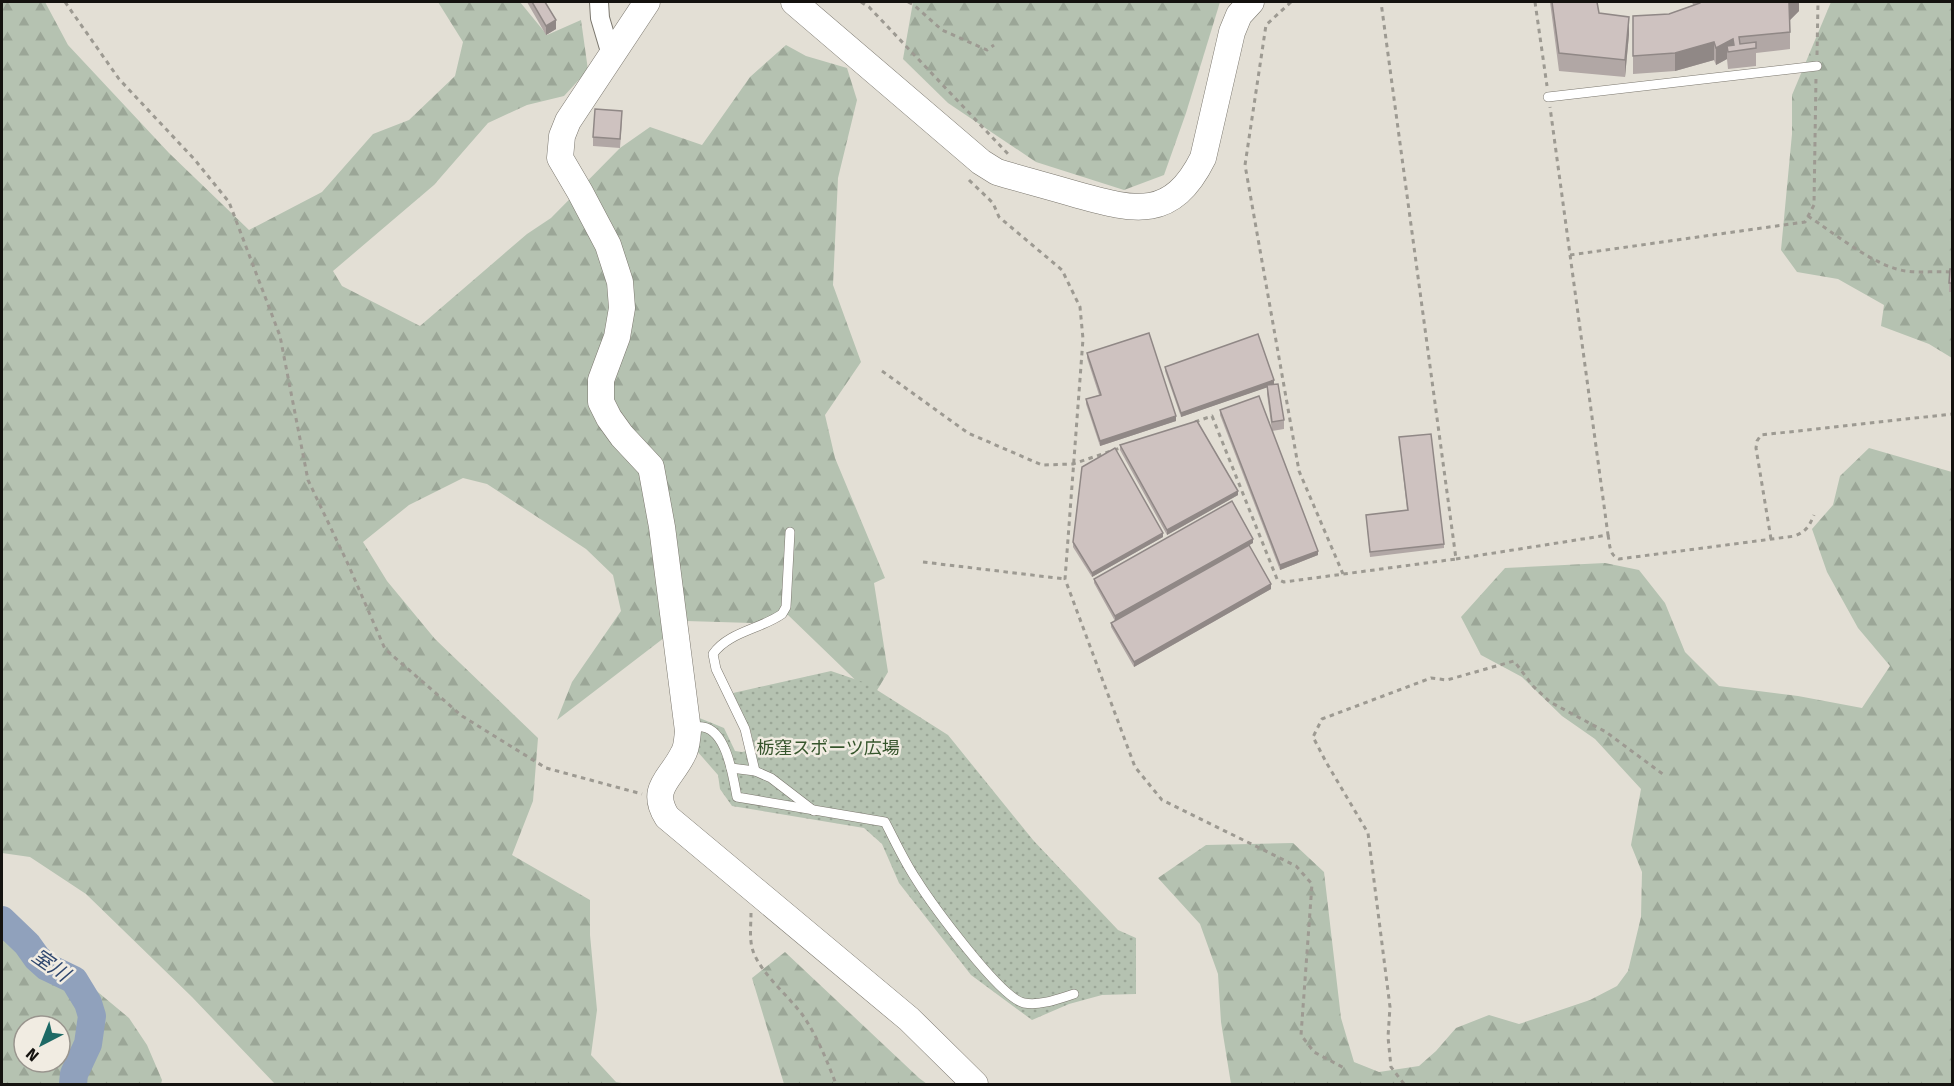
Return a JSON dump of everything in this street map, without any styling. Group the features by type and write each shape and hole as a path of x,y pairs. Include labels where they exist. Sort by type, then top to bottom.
{"street":[{"path":"599,2 600,18 611,55"},
{"path":"647,2 568,121 562,136 560,158 608,245 620,282 622,308 617,337 601,380 601,402 622,436 651,467 662,527 687,727 684,753 663,786 658,798 660,807 667,817 743,882 909,1019 975,1084"},
{"path":"794,2 981,162 998,172 1118,206 1144,208 1167,200 1183,189 1203,158 1232,32 1239,15 1251,2"}],"lane":[{"path":"1548,97 1817,66"},
{"path":"755,771 745,729 716,669 713,654 726,641 782,614 786,607 790,532"},
{"path":"687,727 705,727 715,734 724,747 737,797 885,822 915,878 966,948 997,984 1023,1003 1047,1002 1074,994"},
{"path":"731,768 755,771 771,778 814,811"}],"path":[{"path":"65,2 118,79 195,160 229,202 280,336 308,480 385,649 462,716 546,768 658,798"},
{"path":"861,2 869,7 1012,158"},
{"path":"908,2 942,30 987,50 994,45"},
{"path":"1290,2 1266,25 1245,165 1299,471 1343,574"},
{"path":"1382,2 1456,560"},
{"path":"1535,2 1611,552 1619,559 1795,536 1805,531 1814,515"},
{"path":"1570,255 1805,222 1814,206 1818,2"},
{"path":"967,179 993,203 999,217 1062,270 1080,307 1083,339 1065,579 1134,767 1162,800 1296,866 1312,884 1301,1035 1314,1052 1346,1069"},
{"path":"1808,216 1860,251 1892,268 1906,271 1953,272"},
{"path":"882,371 968,433 1042,465 1073,464 1127,446"},
{"path":"1771,539 1756,448 1761,435 1953,414"},
{"path":"1191,424 1212,416 1277,579 1284,582 1456,560 1608,535"},
{"path":"923,562 1065,579"},
{"path":"1404,1084 1391,1067 1388,1037 1390,1007 1368,833 1313,737 1322,719 1431,678 1447,680 1514,661 1533,686 1550,702 1606,732 1664,775"},
{"path":"743,882 742,887 751,907 753,952 811,1028 836,1084"}],"green space":[{"path":"2,2 45,2 68,45 169,153 249,230 322,192 373,134 409,120 455,76 463,42 438,2 520,2 547,35 581,20 588,70 564,96 527,105 488,123 434,185 333,271 342,286 420,326 527,234 551,218 620,148 650,127 702,145 750,77 786,45 806,56 847,68 857,100 838,178 833,285 861,362 825,415 835,458 885,578 874,583 888,672 873,697 788,615 752,623 686,621 557,720 572,682 621,611 613,575 586,549 487,484 463,478 409,505 363,542 387,581 435,639 538,738 533,801 512,855 590,900 590,935 597,1010 591,1055 616,1082 628,1084 275,1084 192,997 86,894 30,857 2,853"},
{"path":"913,2 1220,2 1186,113 1164,175 1124,190 1036,162 948,103 903,59"},
{"path":"1831,2 1952,2 1952,358 1929,344 1881,326 1884,305 1838,279 1797,272 1781,250 1792,134 1792,95"},
{"path":"1869,448 1952,472 1952,1084 1231,1084 1221,1022 1218,974 1200,924 1158,878 1206,845 1293,843 1324,872 1341,1018 1354,1062 1379,1072 1419,1066 1456,1028 1489,1015 1519,1024 1590,1000 1617,986 1628,971 1641,917 1642,872 1631,845 1641,789 1595,739 1562,716 1522,677 1481,655 1461,617 1505,568 1605,563 1639,570 1665,603 1685,652 1719,686 1798,696 1862,708 1890,666 1858,628 1827,572 1812,529 1833,505 1840,476"},
{"name":"栃窪スポーツ広場","path":"831,671 866,683 948,735 1033,840 1118,930 1136,938 1136,994 1102,995 1069,1004 1032,1020 971,975 899,883 882,844 864,828 732,806 720,789 718,775 697,751 692,715 724,728 735,751 755,749 750,729 733,693"},
{"path":"2,922 45,948 129,1018 147,1045 162,1080 161,1084 2,1084"},
{"path":"785,952 927,1084 784,1084 752,978"}],"building":[{"path":"532,2 545,2 556,20 546,26"},
{"path":"1552,2 1597,2 1599,13 1629,17 1625,60 1559,53"},
{"path":"1700,2 1790,2 1790,32 1739,37 1740,44 1756,42 1756,48 1728,52 1727,46 1734,45 1733,39 1716,48 1714,42 1675,53 1633,56 1633,16 1669,14"},
{"path":"595,109 622,111 620,139 593,137"},
{"path":"1950,269 1953,269 1953,283 1949,283"},
{"path":"1149,333 1176,416 1100,441 1086,399 1101,395 1087,353"},
{"path":"1258,334 1274,380 1181,413 1165,367"},
{"path":"1278,384 1284,420 1272,422 1267,385"},
{"path":"1259,396 1318,551 1280,565 1220,410"},
{"path":"1197,421 1238,491 1167,530 1120,445"},
{"path":"1431,434 1444,544 1370,552 1366,515 1408,510 1399,437"},
{"path":"1115,448 1163,533 1092,573 1073,542 1082,467"},
{"path":"1232,501 1253,539 1115,616 1094,579"},
{"path":"1249,545 1271,584 1134,662 1111,623"}],"waterway":[{"name":"室川","path":"2,920 47,967 74,980 88,1003 92,1016 88,1044 74,1074 73,1084"}]}
